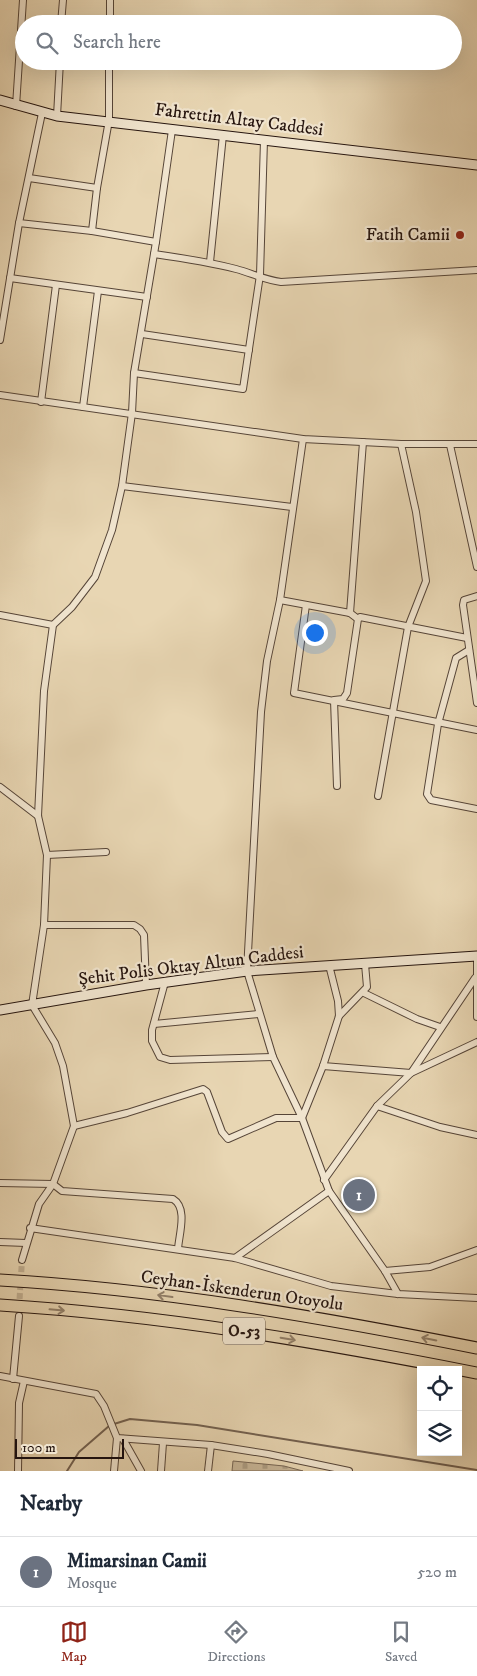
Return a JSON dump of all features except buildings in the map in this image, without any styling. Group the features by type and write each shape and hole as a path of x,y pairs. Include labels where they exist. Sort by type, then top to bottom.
{"highway":[{"name":"Ceyhan-İskenderun Otoyolu","path":"0,1280 145,1293 255,1308 477,1348"},
{"name":"O-53","path":"0,1305 142,1318 252,1332 477,1373"}],"street":[{"path":"22,15 23,0"},
{"path":"62,15 63,0"},
{"path":"110,0 110,15"},
{"path":"16,106 18,70"},
{"path":"57,116 60,70"},
{"path":"92,231 96,188 109,120 110,70"},
{"name":"Fahrettin Altay Caddesi","path":"0,100 57,116 109,120 172,130 477,165"},
{"path":"0,340 20,223 42,113"},
{"path":"22,1260 30,1228 39,1204 53,1184 74,1126 63,1066 55,1043 32,1005 44,925 47,855 38,816 44,691 53,625 72,606 95,577 112,530 122,486 132,413 134,373 142,334 172,130"},
{"path":"210,262 222,135"},
{"path":"134,373 243,389 260,275 264,140"},
{"path":"29,178 96,188"},
{"path":"20,223 92,231 156,242"},
{"path":"154,254 210,262 260,275 269,281 281,282 477,270"},
{"path":"10,278 147,297"},
{"path":"41,402 56,285"},
{"path":"83,407 98,291"},
{"path":"142,334 249,350"},
{"path":"0,395 303,439 401,444 477,444"},
{"path":"303,439 280,600 267,661 261,712 247,971 258,1014 273,1056 302,1118 324,1180 330,1192 398,1294"},
{"path":"350,613 364,442"},
{"path":"378,796 408,628 426,580 416,512 401,444"},
{"path":"450,444 477,567"},
{"path":"122,486 292,508"},
{"path":"477,596 468,597 464,600 467,638 469,650 474,660 477,703"},
{"path":"280,600 350,613 358,619"},
{"path":"306,605 294,693 334,700 438,724 477,730"},
{"path":"0,614 53,625"},
{"path":"358,619 360,617 408,628 467,638"},
{"path":"334,700 343,699 347,693 358,619"},
{"path":"469,650 456,658 438,724 428,797 431,800 477,809"},
{"path":"334,700 337,786"},
{"path":"0,787 38,816"},
{"path":"47,855 106,852"},
{"path":"44,925 134,925 144,935 146,985"},
{"path":"477,956 475,978 477,1017"},
{"name":"Şehit Polis Oktay Altun Caddesi","path":"0,1010 146,985 247,971 477,956"},
{"path":"339,1016 367,987 365,964"},
{"path":"302,1118 323,1066 339,1016 338,1001 329,965"},
{"path":"324,1180 378,1106 411,1073 440,1027 475,978"},
{"path":"165,982 154,1024 152,1041 160,1057 170,1060 273,1056"},
{"path":"364,992 417,1019 440,1027"},
{"path":"154,1024 258,1014"},
{"path":"323,1066 411,1073 477,1042"},
{"path":"74,1126 127,1113 203,1089 207,1092 222,1132 228,1139 276,1118 302,1118"},
{"path":"378,1106 440,1127 477,1135"},
{"path":"0,1183 53,1184 62,1191 172,1199 180,1206 182,1212 178,1249"},
{"path":"235,1258 330,1192"},
{"path":"30,1228 235,1258 331,1286 398,1294 477,1298"},
{"path":"0,1242 26,1243"},
{"path":"385,1272 430,1268 477,1250"},
{"path":"13,1379 19,1316"},
{"path":"0,1376 79,1389 96,1394 110,1418 114,1430 141,1471"},
{"path":"18,1471 19,1403 24,1381"},
{"path":"120,1439 211,1445 268,1454 349,1471"},
{"path":"114,1471 120,1439"},
{"path":"161,1471 163,1443"},
{"path":"208,1471 211,1445"}],"green space":[{"path":"233,1461 284,1466 303,1471 232,1471"}],"waterway":[{"path":"114,1424 130,1419 197,1425 477,1470"},
{"path":"67,1471 79,1452 109,1426"}],"tunnel":[{"path":"19,1308 22,1260"}],"place":[{"name":"Fatih Camii","path":"460,235"},
{"name":"Mimarsinan Camii","path":"359,1195"}]}
